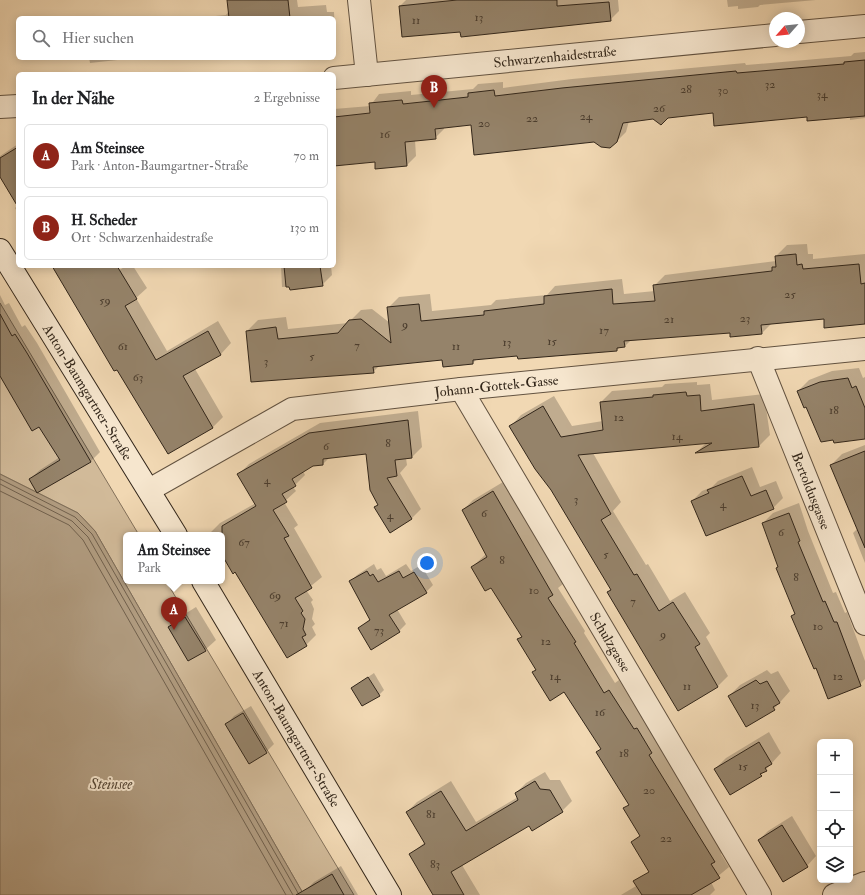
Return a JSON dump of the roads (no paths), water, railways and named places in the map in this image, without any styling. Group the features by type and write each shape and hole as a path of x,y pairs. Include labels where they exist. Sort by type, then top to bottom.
{"street":[{"path":"359,0 367,75"},
{"path":"805,31 865,26"},
{"name":"Schwarzenhaidestraße","path":"336,78 769,36"},
{"path":"0,107 16,106"},
{"name":"Anton-Baumgartner-Straße","path":"0,250 174,532"},
{"name":"Johann-Gottek-Gasse","path":"149,490 292,409 461,389 758,358 865,349"},
{"name":"Bertoldusgasse","path":"758,358 865,624"},
{"name":"Schulzgasse","path":"461,389 760,895"},
{"name":"Anton-Baumgartner-Straße","path":"205,584 390,895"},
{"path":"834,895 865,883"}],"water":[{"name":"Steinsee","path":"0,474 78,513 95,531 123,580 123,584 125,584 304,895 0,895"}],"place":[{"name":"H. Scheder","path":"434,108"},
{"name":"Am Steinsee","path":"174,630"}]}
